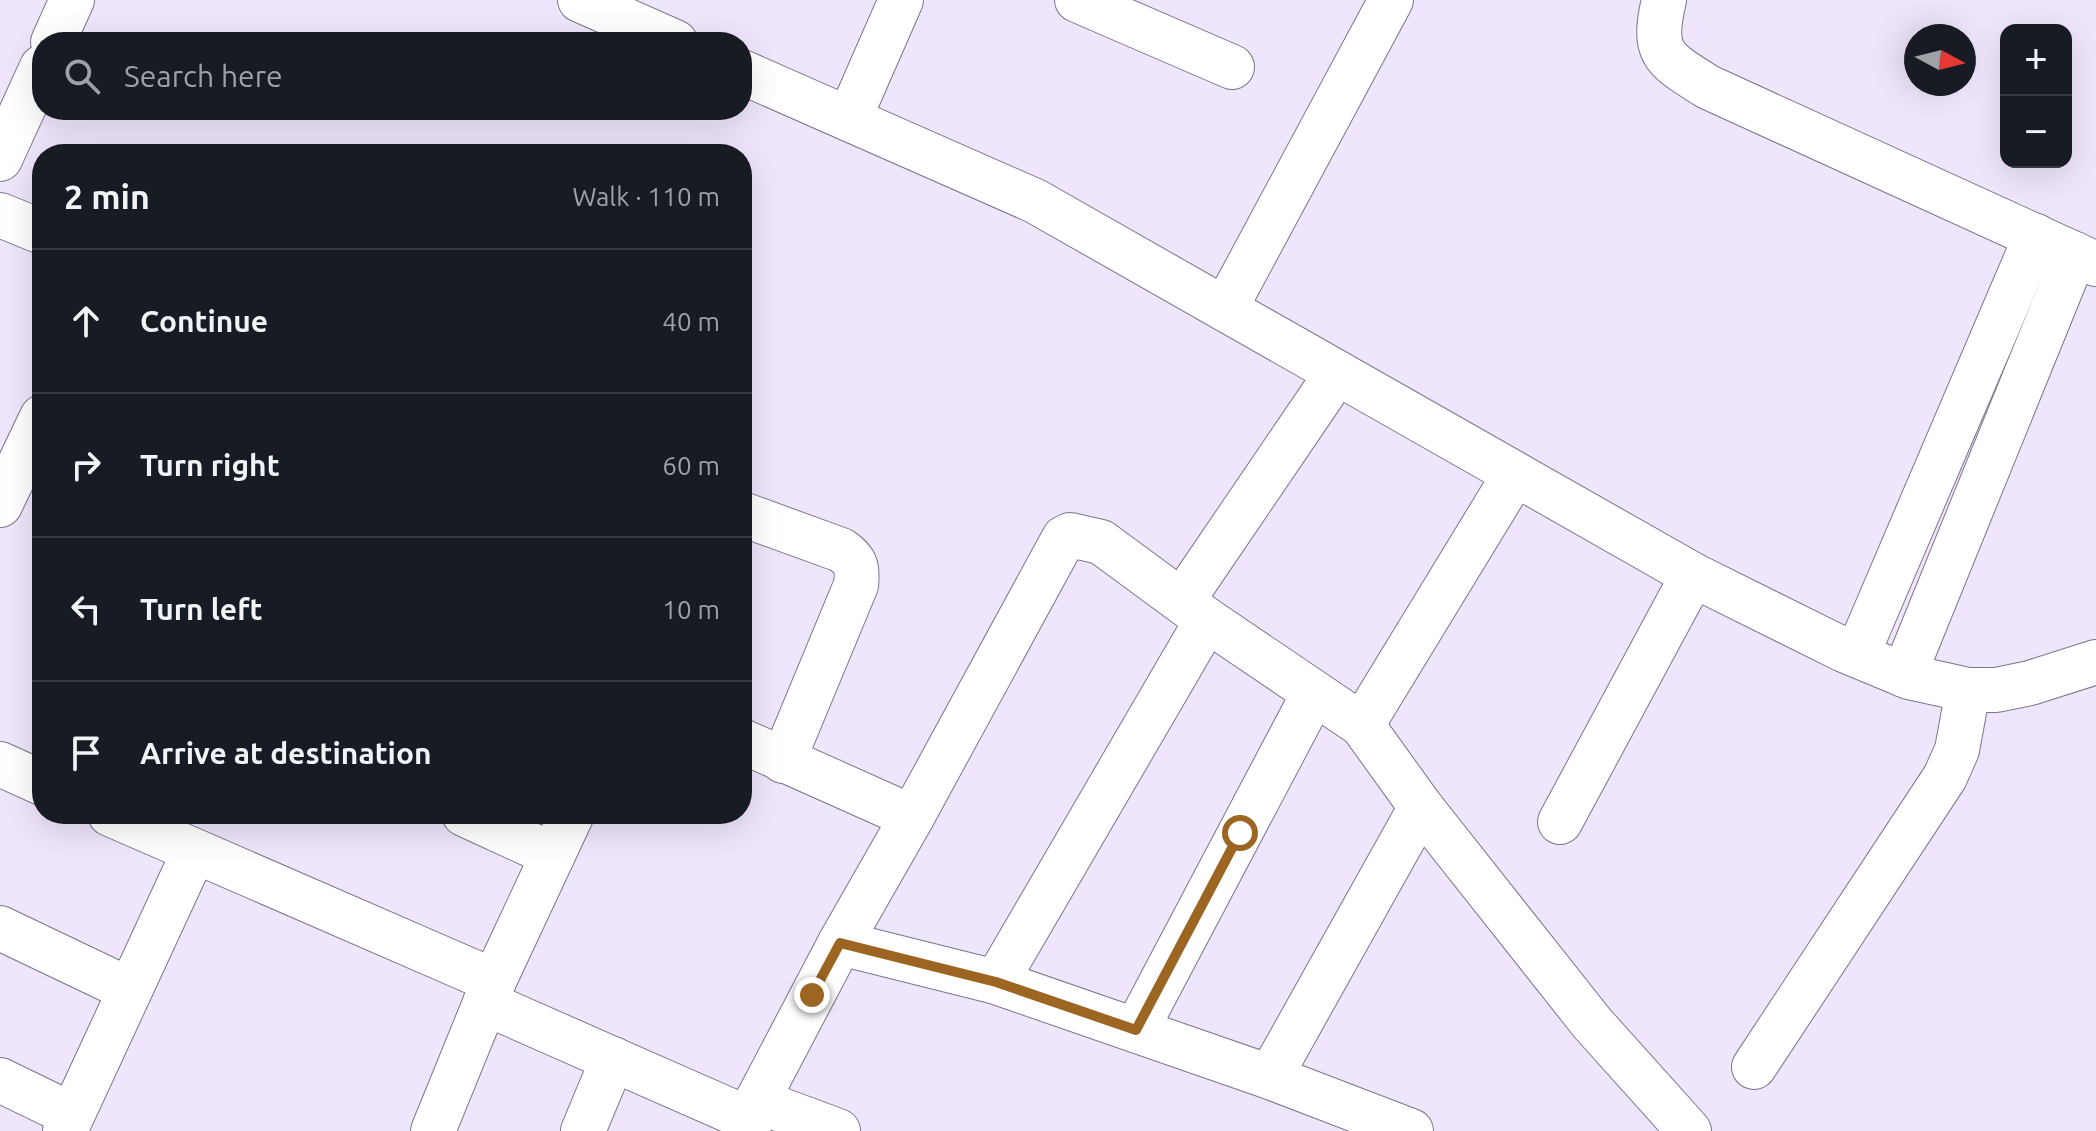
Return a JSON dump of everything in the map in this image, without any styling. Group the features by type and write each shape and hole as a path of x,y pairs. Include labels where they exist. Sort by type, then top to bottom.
{"street":[{"path":"58,32 72,0"},
{"path":"580,0 652,32"},
{"path":"849,119 901,0"},
{"path":"1077,0 1232,67"},
{"path":"1225,309 1391,0"},
{"path":"1664,0 1659,21 1659,47 1673,65 1708,87 2086,259 1904,675"},
{"path":"752,76 1035,201 1693,575 1857,655 1904,675 1968,690 1996,690 2030,683 2096,662"},
{"path":"0,159 32,89"},
{"path":"0,215 32,228"},
{"path":"1857,655 2036,236"},
{"path":"996,982 1194,610 1337,373"},
{"path":"0,505 32,438"},
{"path":"1362,725 1515,474"},
{"path":"752,518 841,550 851,556 857,570 856,585 783,761"},
{"path":"752,1117 840,943 1064,538 1081,535 1101,542 1362,725 1421,807 1592,1023 1689,1131"},
{"path":"1560,822 1693,575"},
{"path":"1754,1067 1945,777 1957,750 1968,690"},
{"path":"1136,1030 1314,693"},
{"path":"752,746 912,817"},
{"path":"1270,1077 1421,807"},
{"path":"142,824 173,834 490,992 613,1059 752,1117 838,1131"},
{"path":"486,824 553,855"},
{"path":"433,1131 490,992 567,824"},
{"path":"0,1080 69,1123 130,990 173,834"},
{"path":"0,928 130,990"},
{"path":"840,943 996,982 1270,1077 1387,1127"},
{"path":"583,1131 613,1059"}],"route":[{"path":"812,995 840,943 996,982 1136,1030 1240,833"}]}
